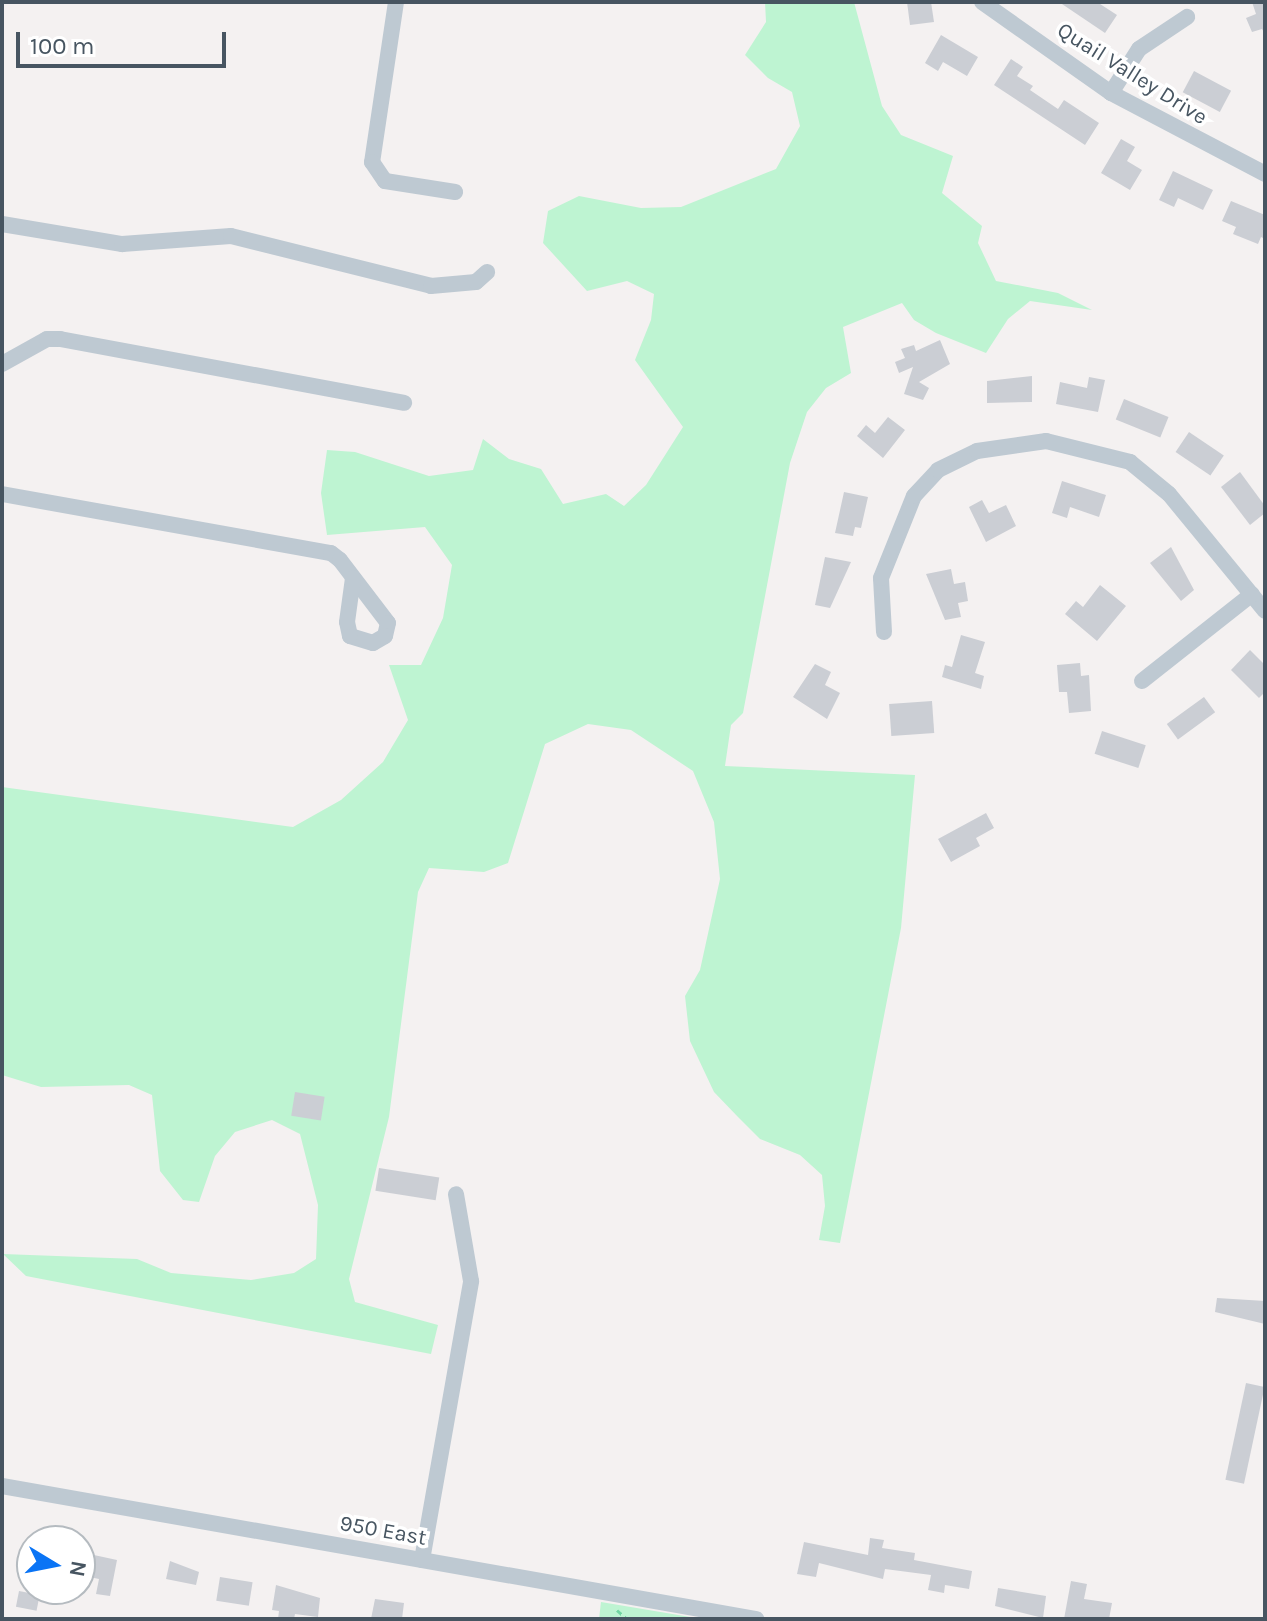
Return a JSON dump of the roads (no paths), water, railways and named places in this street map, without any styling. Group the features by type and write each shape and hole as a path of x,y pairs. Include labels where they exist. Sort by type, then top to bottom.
{"street":[{"path":"396,2 372,162 385,181 455,192"},
{"name":"Quail Valley Drive","path":"982,2 1111,93 1265,174"},
{"path":"1111,93 1139,49 1187,17"},
{"path":"2,224 122,244 231,236 431,286 476,282 487,272"},
{"path":"2,364 47,339 60,339 404,403"},
{"path":"884,632 881,578 914,496 938,470 977,451 1046,441 1130,462 1169,494 1265,611"},
{"path":"2,494 318,550 340,560 353,578"},
{"path":"1142,681 1252,594"},
{"path":"422,1560 471,1281 456,1194"},
{"name":"950 East","path":"2,1486 756,1619"}]}
